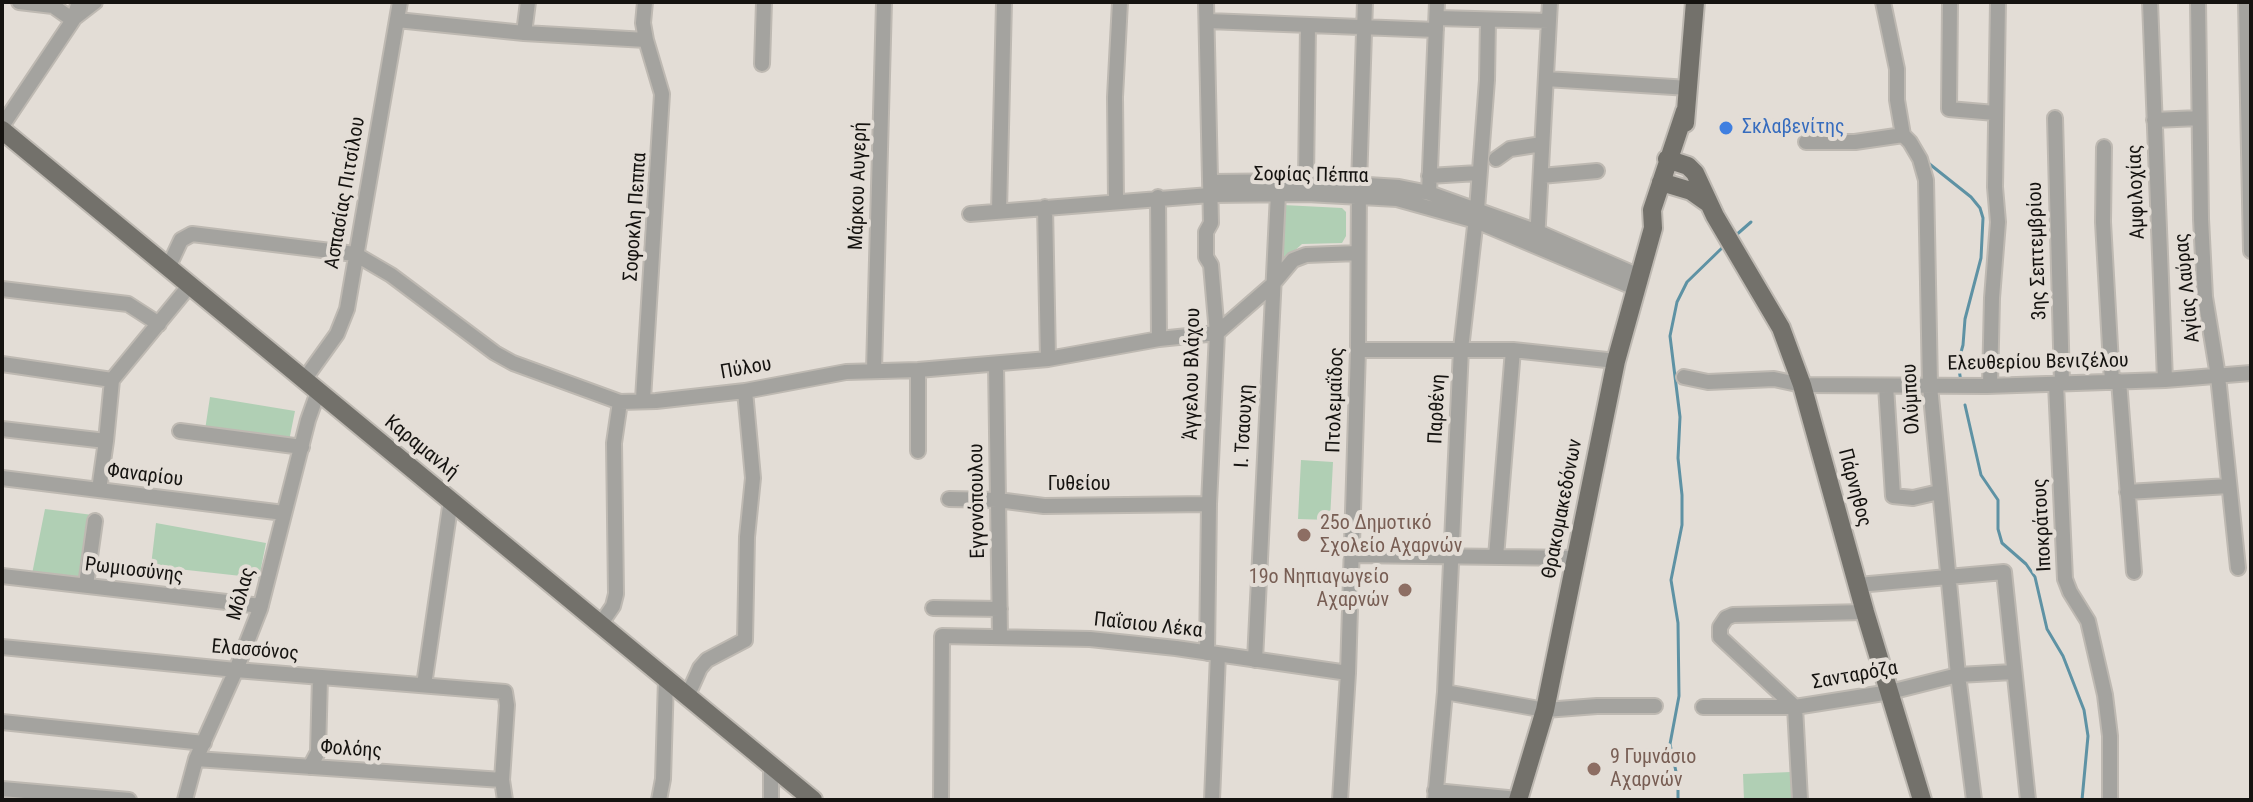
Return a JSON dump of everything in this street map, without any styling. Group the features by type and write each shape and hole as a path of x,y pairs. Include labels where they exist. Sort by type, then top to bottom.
{"main road":[{"path":"1695,2 1689,88 1666,184 1691,191 1708,203"},
{"name":"Καραμανλή","path":"2,128 813,800"},
{"name":"Πάρνηθος","path":"1673,160 1695,173 1708,203 1781,328 1802,385 1865,612 1922,800"},
{"name":"Θρακομακεδόνων","path":"1518,800 1545,710 1616,361 1653,228 1663,214 1666,184"}],"street":[{"path":"19,2 54,4 73,20"},
{"path":"2,128 73,20 79,2"},
{"path":"73,20 95,2"},
{"name":"Ασπασίας Πιτσίλου","path":"311,386 347,309 400,2"},
{"path":"524,33 528,2"},
{"name":"Σοφοκλη Πεππα","path":"643,399 662,94 646,40 643,23 645,2"},
{"path":"762,64 764,2"},
{"name":"Μάρκου Αυγερή","path":"874,370 884,2"},
{"path":"999,211 1004,2"},
{"path":"1116,201 1115,97 1120,2"},
{"name":"Άγγελου Βλάχου","path":"1206,2 1211,223 1206,232 1206,257 1211,265 1217,333 1209,504 1212,800"},
{"name":"Πτολεμαΐδος","path":"1340,800 1348,673 1365,2"},
{"path":"1429,193 1437,2"},
{"path":"1537,239 1550,2"},
{"name":"Ολύμπου","path":"1883,2 1897,69 1897,100 1903,135 1920,159 1926,180 1930,386 1958,675 1974,800"},
{"path":"1950,2 1949,109 1995,113"},
{"path":"1990,385 1998,222 1995,113 1998,2"},
{"name":"Αμφιλοχίας","path":"2150,2 2165,380"},
{"name":"Αγίας Λαύρας","path":"2198,2 2205,297 2218,376 2238,568"},
{"path":"2246,2 2251,251"},
{"path":"397,20 524,33 646,40"},
{"path":"1208,21 1365,27 1488,20 1549,21"},
{"name":"Παρθένη","path":"1435,796 1445,692 1461,349 1477,215 1488,20"},
{"path":"1306,181 1308,25"},
{"path":"1546,79 1689,88"},
{"name":"3ης Σεπτεμβρίου","path":"2055,118 2059,384"},
{"path":"2154,120 2199,118"},
{"path":"1806,142 1855,142 1903,135"},
{"path":"1496,159 1510,149 1542,144"},
{"path":"2104,147 2103,222 2134,572"},
{"path":"1541,176 1597,171"},
{"path":"1429,176 1478,173"},
{"name":"Σοφίας Πέππα","path":"970,214 1306,181 1477,215"},
{"name":"Σοφίας Πέππα","path":"1210,189 1278,194 1399,187 1429,193 1637,282"},
{"name":"Ι. Τσαουχη","path":"1255,660 1278,194"},
{"path":"1158,197 1159,339"},
{"path":"1045,207 1048,359"},
{"name":"Πύλου","path":"168,268 181,240 192,234 355,254 391,275 495,353 513,363 620,402 745,391 805,378 874,370 918,370 1048,359 1159,339 1217,333"},
{"path":"1217,333 1300,256 1358,253"},
{"path":"99,490 112,380 190,285"},
{"path":"2,289 128,304 159,324"},
{"path":"1358,350 1513,350 1616,361"},
{"path":"1496,557 1513,350"},
{"path":"2,364 112,380"},
{"name":"Εγγονόπουλου","path":"996,364 1000,637"},
{"path":"918,370 918,451"},
{"name":"Ελευθερίου Βενιζέλου","path":"1684,377 1708,382 1774,379 1802,385 1930,386 2116,382 2251,373"},
{"name":"Ιποκράτους","path":"2059,384 2065,579 2091,629 2105,695 2110,736 2110,800"},
{"name":"Μόλας","path":"185,800 196,759 261,606 302,447 311,386"},
{"path":"1886,386 1893,496 1913,498 1939,492"},
{"path":"687,697 707,660 745,640 747,537 753,478 745,391"},
{"path":"600,625 613,606 616,594 614,443 620,402"},
{"path":"2,429 106,441"},
{"path":"180,431 302,447"},
{"name":"Φαναρίου","path":"2,478 284,513"},
{"path":"2127,492 2229,486"},
{"name":"Γυθείου","path":"949,499 998,500 1044,506 1209,504"},
{"path":"424,685 451,500"},
{"path":"86,585 95,521"},
{"path":"1351,555 1575,558"},
{"path":"1858,585 2004,572 2028,800"},
{"name":"Ρωμιοσύνης","path":"2,576 261,606"},
{"path":"933,608 1000,609"},
{"path":"1800,800 1795,707 1720,637 1720,627 1726,618 1733,615 1865,612"},
{"name":"Παΐσιου Λέκα","path":"941,800 942,636 1090,639 1348,673"},
{"name":"Ελασσόνος","path":"2,647 505,692 507,705 502,780"},
{"name":"Σανταρόζα","path":"1703,707 1795,707 1890,692 1958,675 2013,672"},
{"path":"310,767 318,752 320,677"},
{"path":"660,798 666,679"},
{"path":"1445,692 1545,710 1655,706"},
{"path":"2,722 204,743"},
{"name":"Φολόης","path":"196,759 502,780"},
{"path":"771,765 771,800"},
{"path":"502,780 505,800"},
{"path":"2,789 129,800"},
{"path":"1435,796 1518,800"}],"green space":[{"path":"1283,205 1342,208 1346,212 1346,236 1342,243 1302,244 1280,264"},
{"path":"210,397 295,411 289,441 205,430"},
{"path":"1301,460 1333,462 1330,520 1298,519"},
{"path":"45,509 93,515 83,580 32,574"},
{"path":"156,523 266,543 259,578 151,566"},
{"path":"1791,772 1794,800 1744,800 1743,774"}],"waterway":[{"path":"1927,162 1971,197 1983,218 1981,258 1965,319 1958,363 1961,382"},
{"path":"1735,236 1751,222"},
{"path":"1678,800 1678,781 1670,744 1679,696 1678,623 1671,580 1682,525 1682,495 1678,458 1680,417 1670,336 1677,302 1687,282 1723,247"},
{"path":"1965,405 1981,475 1998,500 1998,529 2002,543 2026,564 2035,577 2047,629 2063,656 2084,710 2088,736 2082,800"}],"place":[{"name":"Σκλαβενίτης","path":"1726,128"},
{"name":"25ο Δημοτικό Σχολείο Αχαρνών","path":"1304,535"},
{"name":"19ο Νηπιαγωγείο Αχαρνών","path":"1405,590"},
{"name":"9 Γυμνάσιο Αχαρνών","path":"1594,769"}]}
